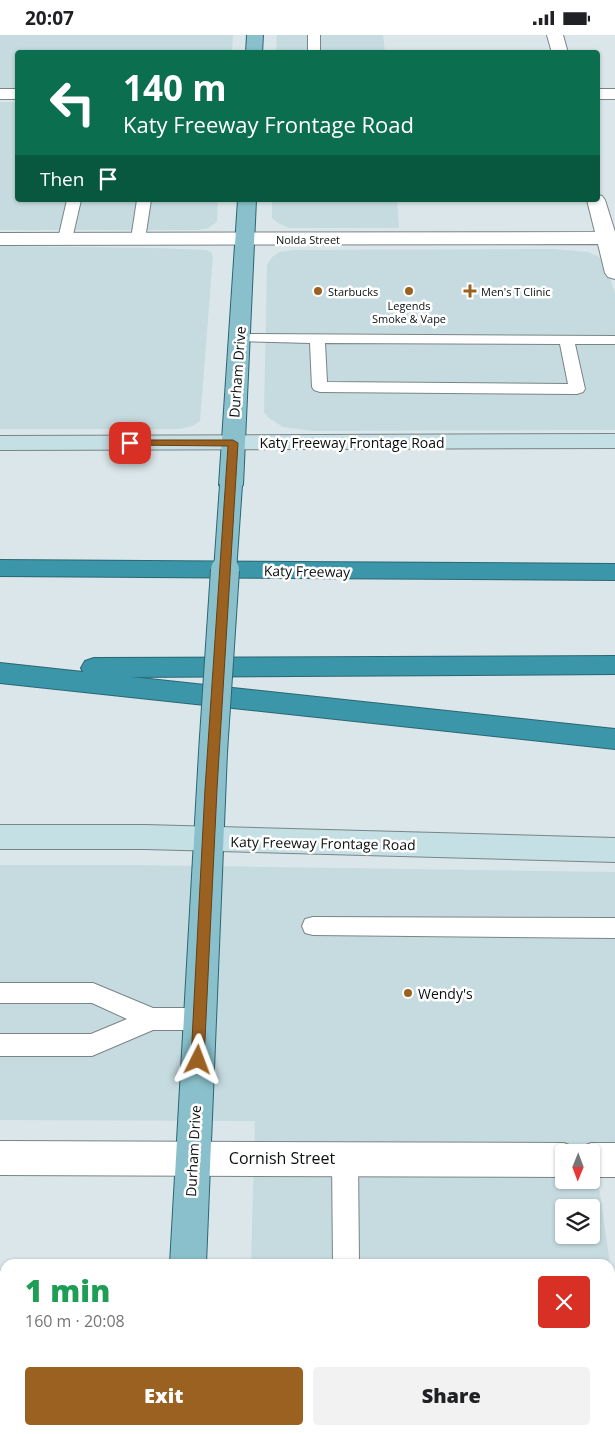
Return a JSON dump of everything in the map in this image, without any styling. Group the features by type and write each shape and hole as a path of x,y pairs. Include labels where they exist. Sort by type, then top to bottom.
{"highway":[{"path":"408,572 615,558"},
{"name":"Katy Freeway","path":"0,567 408,572 615,572"},
{"path":"0,669 615,665"},
{"path":"0,673 615,739"}],"main road":[{"path":"254,50 255,35"},
{"name":"Durham Drive","path":"188,1259 211,789 247,202"},
{"name":"Katy Freeway Frontage Road","path":"0,443 615,441"},
{"name":"Katy Freeway Frontage Road","path":"0,837 145,837 615,850"}],"street":[{"path":"555,35 559,50"},
{"path":"0,94 15,94"},
{"path":"600,94 615,94"},
{"path":"597,202 610,238 615,273"},
{"name":"Nolda Street","path":"0,239 610,238"},
{"name":"Cornish Street","path":"0,1158 555,1160"},
{"path":"600,1160 615,1160"}],"lane":[{"path":"314,35 314,50"},
{"path":"65,239 74,202"},
{"path":"138,239 144,202"},
{"path":"239,338 615,340"},
{"path":"317,339 320,387 577,389 567,340"},
{"path":"313,926 615,929"},
{"path":"0,993 93,993 152,1019"},
{"path":"0,1045 92,1045 152,1019 200,1019"},
{"path":"345,1158 346,1259"}],"shaded area":[{"path":"0,35 233,35 232,50 15,50 15,89 0,89"},
{"path":"277,35 383,35 385,50 276,50"},
{"path":"0,102 15,102 15,202 218,202 217,222 208,228 198,230 0,230"},
{"path":"272,202 397,202 399,228 289,228 272,218"},
{"path":"0,246 156,248 206,250 211,252 213,256 200,421 192,426 180,429 0,429"},
{"path":"554,249 588,252 599,257 606,266 615,294 615,430 314,431 283,427 269,418 264,412 267,265 272,257 280,252 295,250"},
{"path":"0,865 133,865 615,872 615,1145 555,1144 555,1189 599,1189 609,1259 251,1259 255,1121 0,1120"}],"place":[{"name":"Starbucks","path":"318,291"},
{"name":"Legends Smoke & Vape","path":"409,291"},
{"name":"Men's T Clinic","path":"470,291"},
{"name":"Wendy's","path":"408,993"}],"route":[{"path":"130,443 233,443 211,789 198,1060"}]}
